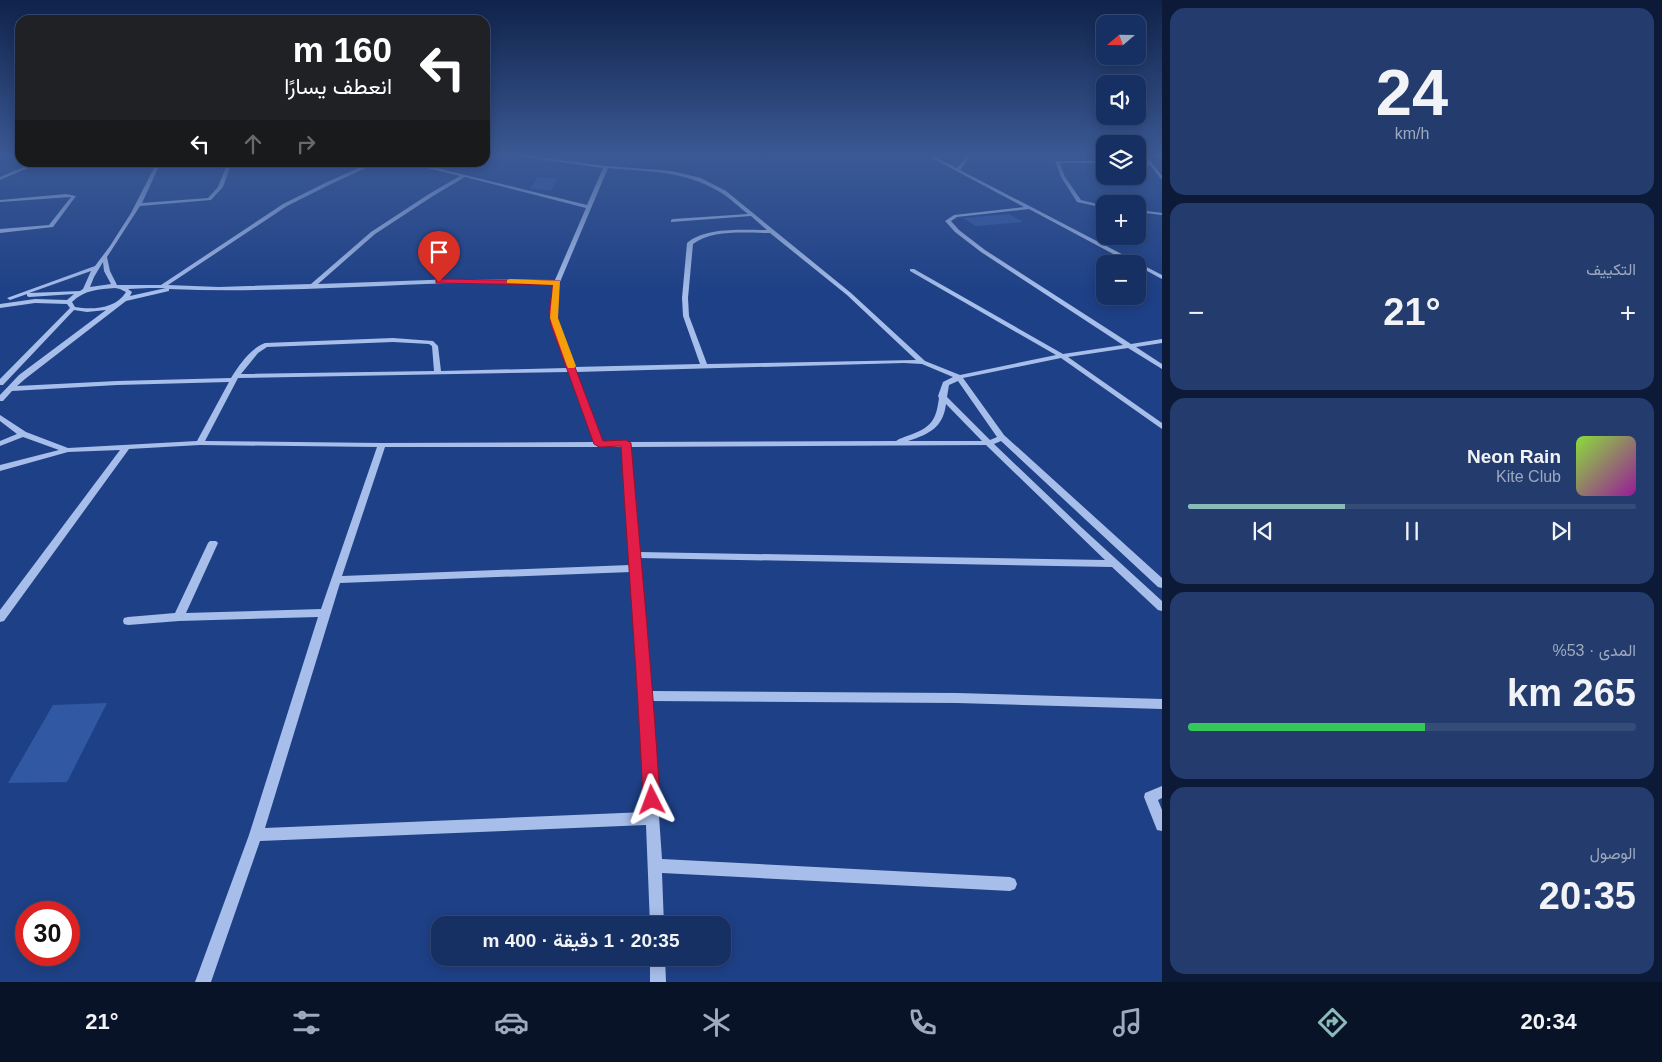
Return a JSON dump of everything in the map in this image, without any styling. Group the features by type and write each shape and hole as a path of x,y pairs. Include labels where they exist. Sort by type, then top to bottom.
{"street":[{"path":"0,230 52,225 70,201"},
{"path":"0,383 71,305 73,297 84,291 97,267 106,258 142,201"},
{"path":"140,205 188,201"},
{"path":"164,286 293,201"},
{"path":"311,287 373,233 421,201"},
{"path":"567,201 589,206"},
{"path":"591,201 557,282 553,312 599,444"},
{"path":"734,201 849,294 923,362 959,377 1001,437 1162,584"},
{"path":"1016,201 1120,255"},
{"path":"1079,201 1096,205"},
{"path":"1029,208 962,215 951,218 948,221 956,231 983,250 1162,367"},
{"path":"1146,212 1162,214"},
{"path":"672,221 751,215"},
{"path":"704,366 686,316 685,298 690,243 694,239 709,235 770,231"},
{"path":"0,399 35,367 122,301 129,292 119,287 107,271 106,258"},
{"path":"10,298 97,267"},
{"path":"1146,269 1162,277"},
{"path":"912,270 1062,356 1162,426"},
{"path":"0,306 35,301 95,310 122,301 177,289 311,287 457,281 557,282"},
{"path":"0,300 36,294 119,287 164,286 177,289"},
{"path":"200,443 235,378 256,349 265,345 393,340 431,342 434,346 438,373"},
{"path":"894,443 926,432 940,417 942,396 946,384 959,377 1062,356 1162,341"},
{"path":"10,388 235,378 923,362"},
{"path":"942,396 1114,564 1162,607"},
{"path":"0,416 23,434 68,450"},
{"path":"0,444 23,434"},
{"path":"0,468 68,450 200,443 382,445 988,443 996,441 1001,437"},
{"path":"626,443 646,696 656,866 657,916"},
{"path":"203,982 256,835 325,613 382,445"},
{"path":"0,618 126,447"},
{"path":"180,616 213,543"},
{"path":"634,555 1114,564"},
{"path":"337,580 635,568"},
{"path":"128,620 180,616 325,613"},
{"path":"646,696 957,698 1162,704"},
{"path":"1162,792 1150,797 1162,824"},
{"path":"256,835 653,818"},
{"path":"656,866 1010,884"},
{"path":"658,966 658,982"}],"shaded area":[{"path":"1009,214 1023,222 976,226 963,218"},
{"path":"107,703 67,782 8,783 53,705"}],"slow traffic":[{"path":"510,281 557,282 553,312 555,325 571,366"}],"route":[{"path":"439,282 557,282 553,312 555,325 599,444 626,443 646,696 652,800"}]}
